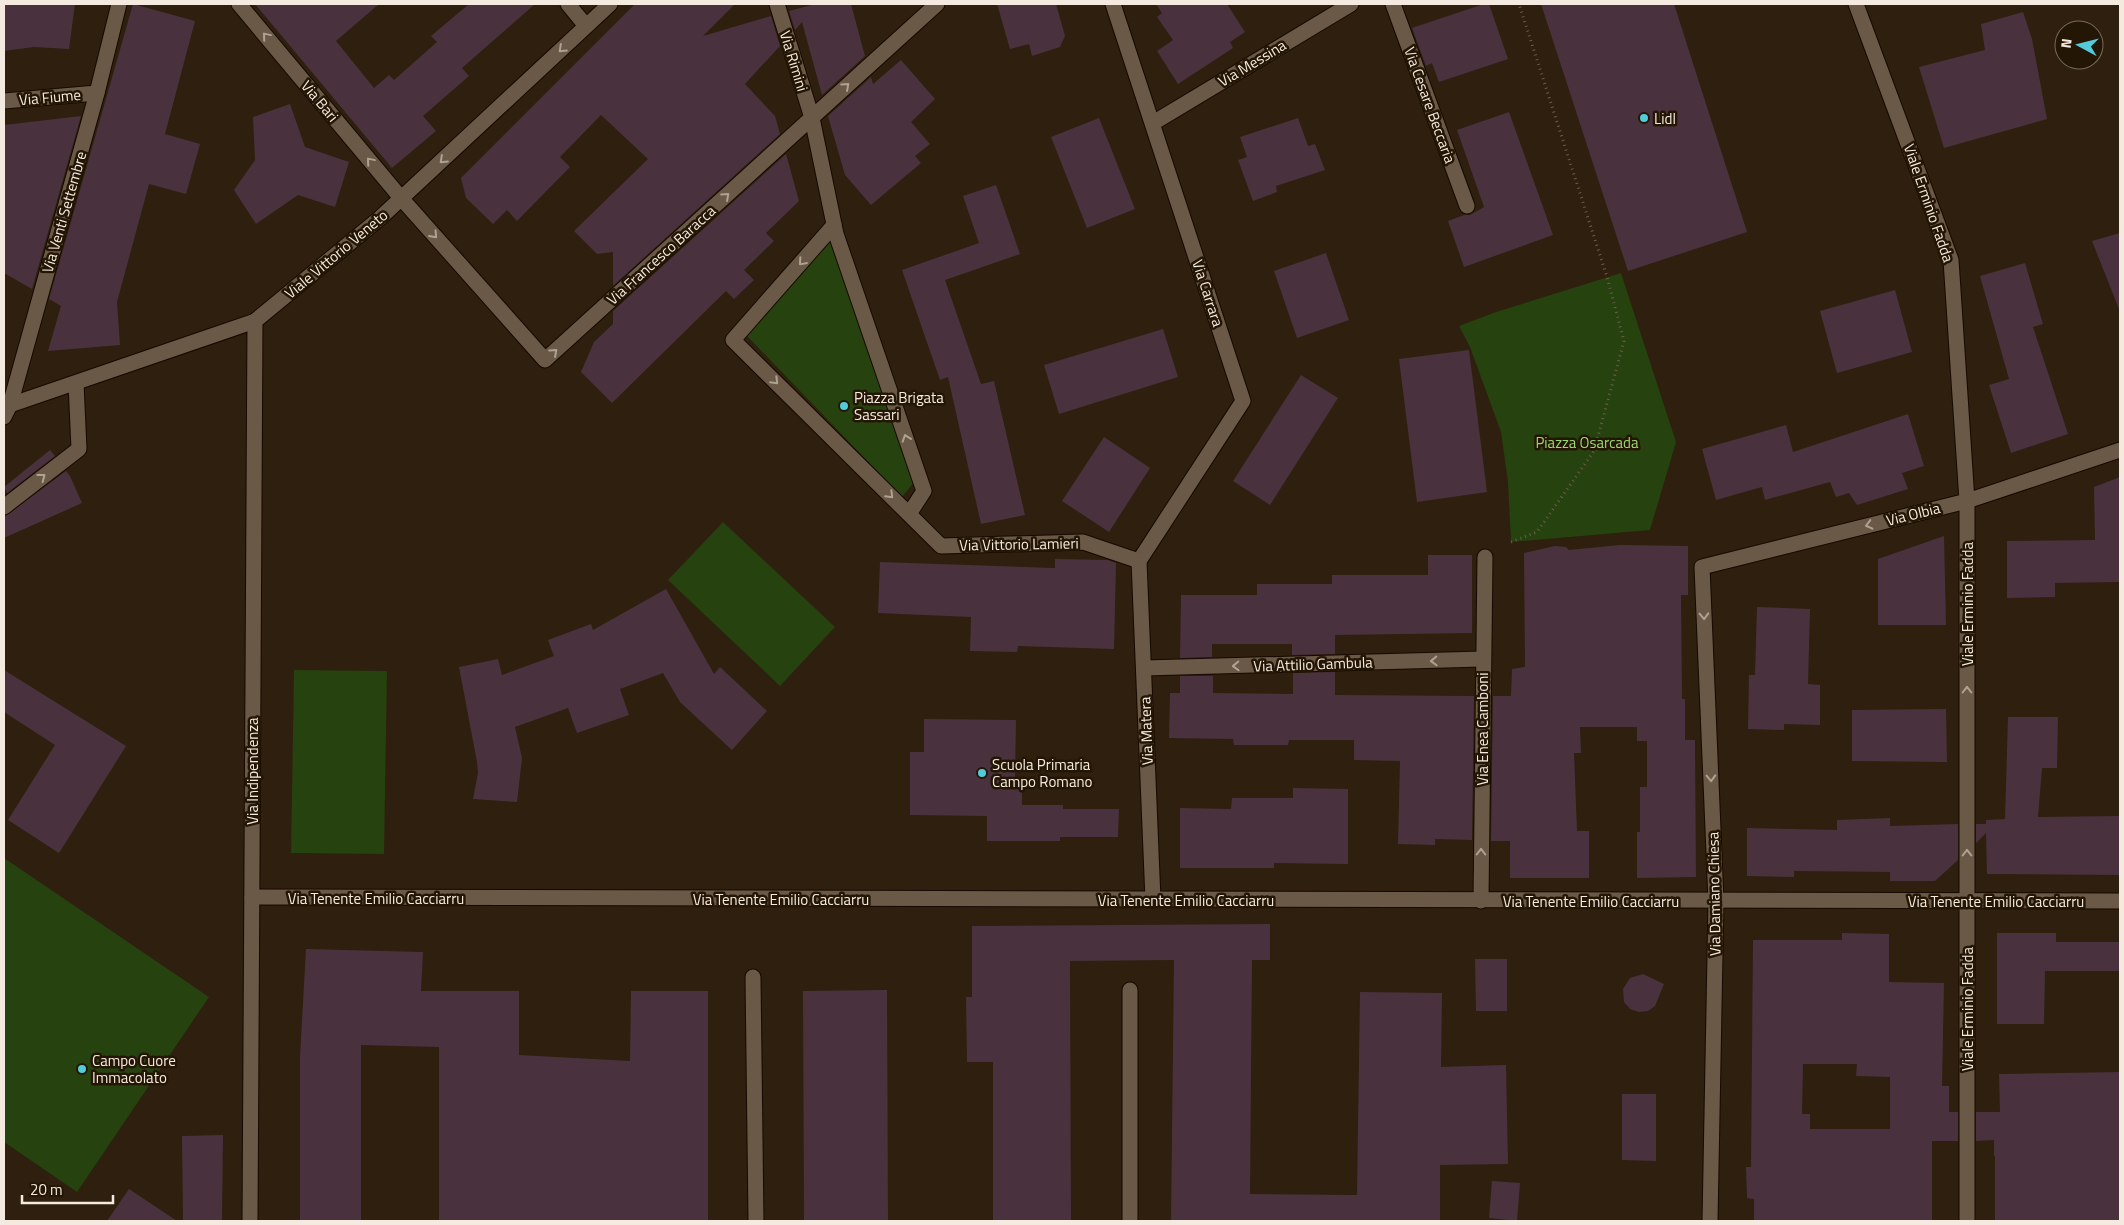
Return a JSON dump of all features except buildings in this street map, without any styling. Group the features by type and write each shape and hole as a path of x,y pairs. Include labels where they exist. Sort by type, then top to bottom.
{"street":[{"name":"Via Venti Settembre","path":"6,410 97,93 119,4"},
{"name":"Via Bari","path":"239,4 402,198"},
{"path":"568,4 586,26"},
{"name":"Viale Vittorio Veneto","path":"6,410 76,383 255,321 402,198 610,4"},
{"name":"Via Rimini","path":"777,4 812,118 834,225"},
{"name":"Via Francesco Baracca","path":"402,198 545,360 937,4"},
{"name":"Via Carrara","path":"1113,4 1243,401 1139,561"},
{"name":"Via Messina","path":"1152,123 1351,4"},
{"name":"Via Cesare Beccaria","path":"1393,4 1467,206"},
{"name":"Viale Erminio Fadda","path":"1856,4 1952,260 1967,501 1967,1221"},
{"name":"Via Fiume","path":"4,101 97,93"},
{"path":"834,225 924,491 909,514 733,340 834,225"},
{"name":"Via Indipendenza","path":"250,1221 255,321"},
{"path":"4,507 79,449 76,383"},
{"name":"Via Olbia","path":"1702,567 1967,501 2120,450"},
{"name":"Via Vittorio Lamieri","path":"909,514 941,546 1083,542 1139,561"},
{"name":"Via Enea Camboni","path":"1481,900 1482,659 1485,557"},
{"name":"Via Matera","path":"1139,561 1153,900"},
{"name":"Via Damiano Chiesa","path":"1702,567 1716,901 1710,1221"},
{"name":"Via Attilio Gambula","path":"1144,668 1482,659"},
{"name":"Via Tenente Emilio Cacciarru","path":"252,897 2120,902"},
{"path":"754,977 756,1221"},
{"path":"1130,990 1130,1221"}],"path":[{"path":"1511,542 1537,532 1594,451 1624,341 1608,277 1519,4"}],"green space":[{"path":"833,238 915,481 902,497 746,335"},
{"name":"Piazza Osarcada","path":"1621,273 1676,442 1650,530 1511,542 1508,482 1501,432 1470,347 1459,326 1496,312"},
{"path":"723,522 835,627 780,686 668,580"},
{"path":"294,670 387,671 384,854 291,853"},
{"name":"Campo Cuore Immacolato","path":"4,858 209,997 77,1192 4,1142"}],"place":[{"name":"Lidl","path":"1644,118"},
{"name":"Piazza Brigata Sassari","path":"844,406"},
{"name":"Scuola Primaria Campo Romano","path":"982,773"},
{"name":"Campo Cuore Immacolato","path":"82,1069"}]}
